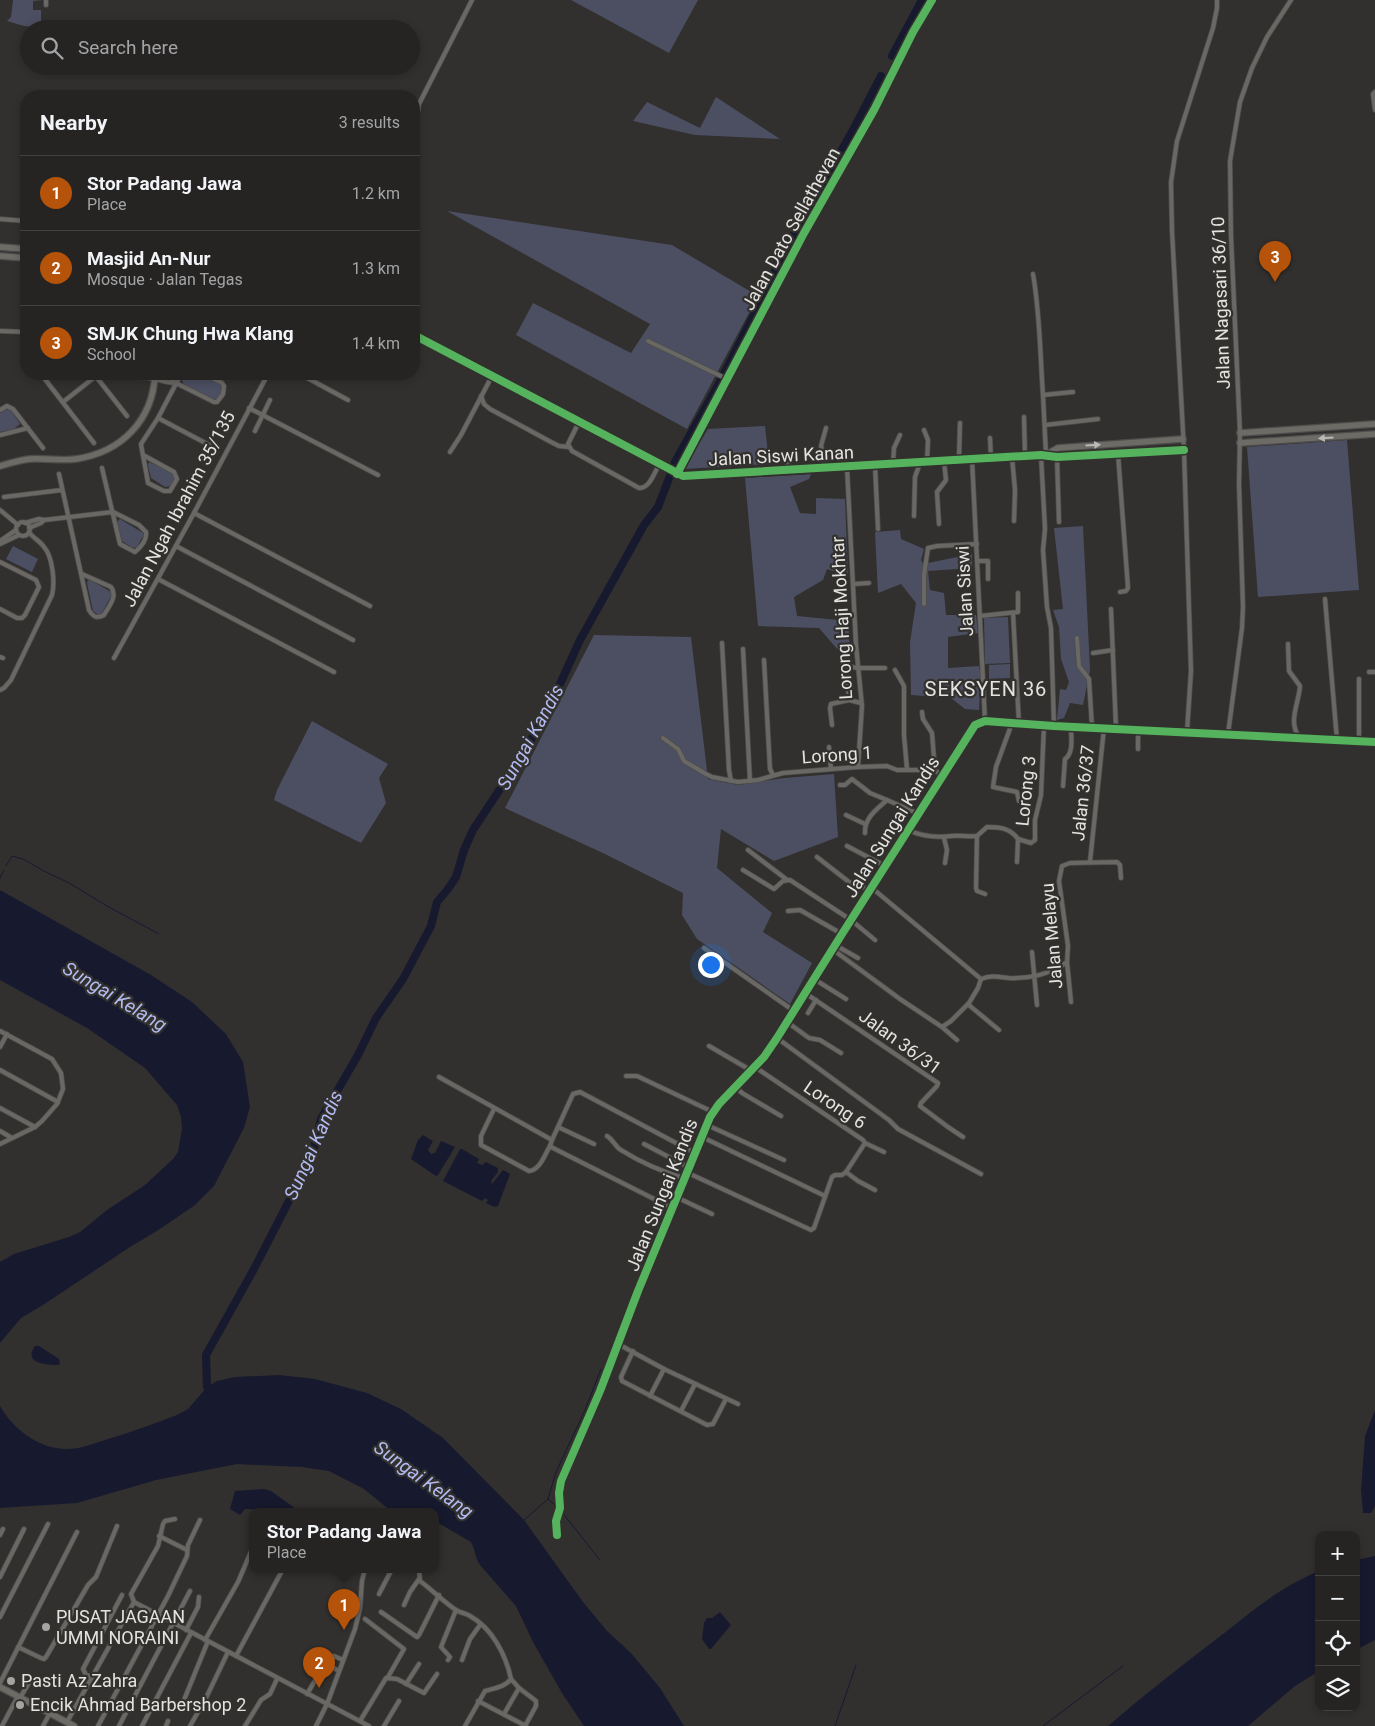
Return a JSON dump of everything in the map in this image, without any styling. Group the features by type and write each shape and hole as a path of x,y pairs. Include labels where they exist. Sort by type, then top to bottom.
{"street":[{"path":"46,0 46,5"},
{"path":"420,102 472,0"},
{"name":"Jalan Dato Sellathevan","path":"676,473 804,233 874,110 913,32 932,0"},
{"path":"1186,732 1191,671 1184,450 1172,231 1172,167 1177,141 1213,28 1217,0"},
{"name":"Jalan Nagasari 36/10","path":"1228,734 1242,628 1239,484 1240,434 1231,236 1230,161 1238,114 1245,89 1267,37 1291,0"},
{"path":"1375,92 1372,94 1375,110"},
{"path":"0,219 20,221"},
{"path":"0,247 20,248"},
{"path":"0,256 20,258"},
{"path":"1033,274 1039,309 1045,425 1045,529 1043,550 1047,607 1052,628 1054,726"},
{"path":"0,331 20,332"},
{"name":"Jalan Siswi Kanan","path":"420,338 683,476 1024,456 1044,455 1057,457 1184,450"},
{"path":"648,341 726,379"},
{"path":"450,452 492,376"},
{"path":"46,380 94,443"},
{"path":"63,402 89,380"},
{"path":"99,380 127,416"},
{"path":"0,466 30,459 74,459 92,456 117,444 138,424 146,412 152,398 154,380"},
{"path":"161,380 165,383 176,383"},
{"path":"172,380 214,402 217,402 223,394 224,386 222,382 218,380"},
{"path":"143,455 174,472 177,479 170,491 164,491 148,483 141,444 158,418 177,380"},
{"name":"Jalan Ngah Ibrahim 35/135","path":"114,658 194,514 265,380"},
{"path":"311,380 348,400"},
{"path":"1043,395 1073,392"},
{"path":"481,396 484,404 490,409 551,442 569,447 572,451 639,488 646,487 659,464"},
{"path":"255,431 270,400"},
{"path":"0,410 11,406 43,448"},
{"path":"249,408 378,475"},
{"path":"1024,417 1024,456"},
{"path":"158,418 213,447"},
{"path":"1045,425 1098,420"},
{"path":"569,447 568,444 579,422"},
{"path":"959,460 960,423"},
{"path":"1240,434 1375,424"},
{"path":"0,434 28,428"},
{"path":"826,428 821,446 827,469"},
{"path":"924,430 928,440 927,462"},
{"path":"1252,432 1247,438 1254,442"},
{"path":"1240,443 1375,434"},
{"path":"892,464 894,448 900,435"},
{"path":"990,438 991,458"},
{"name":"Jalan Siswi Kanan","path":"1044,455 1058,448 1183,439"},
{"path":"1168,440 1174,441 1176,444 1168,450"},
{"path":"1118,454 1128,588 1126,591 1120,592"},
{"path":"788,470 787,461 789,456 796,456"},
{"path":"1012,457 1015,490 1014,521"},
{"path":"1057,457 1059,522"},
{"name":"Jalan Siswi","path":"972,459 985,721"},
{"path":"938,524 937,492 946,480 944,461"},
{"path":"914,516 915,477 920,463"},
{"path":"875,465 878,529"},
{"name":"Lorong Haji Mokhtar","path":"847,467 858,668 862,703 858,766"},
{"path":"0,542 21,523 39,519 69,518 113,512 138,525 146,532 147,536 135,552 120,544 113,512 102,468"},
{"path":"60,474 89,610 92,615 98,618 101,617 114,596 114,591 111,587 82,574"},
{"path":"4,497 62,490"},
{"path":"0,510 17,528 19,535"},
{"path":"194,514 370,606"},
{"path":"0,542 19,535 24,536 29,530 44,520"},
{"path":"0,690 11,680 52,595 54,586 48,554 25,523"},
{"path":"924,604 924,575 927,550 937,546 977,544"},
{"path":"176,546 353,640"},
{"path":"978,562 988,561 988,579"},
{"path":"0,562 36,580 39,587 22,618 18,618 0,609"},
{"path":"158,579 334,672"},
{"path":"854,584 868,583"},
{"path":"980,616 1018,612 1018,593"},
{"path":"1325,599 1337,740"},
{"path":"1111,608 1116,728"},
{"path":"1013,613 1019,724"},
{"path":"1077,638 1079,666 1089,679 1092,727"},
{"path":"722,643 729,770 732,781"},
{"path":"1288,644 1289,671 1300,686 1294,714 1295,732 1300,738"},
{"path":"743,649 750,781"},
{"path":"1093,652 1113,650"},
{"path":"764,660 770,769 773,775"},
{"path":"846,666 885,668"},
{"path":"895,670 904,686 904,735 907,769"},
{"path":"1369,672 1375,672"},
{"path":"847,673 849,700"},
{"path":"1359,679 1359,741"},
{"path":"832,725 831,704 849,700 862,703"},
{"path":"922,712 932,733 935,771"},
{"path":"985,721 1375,742"},
{"name":"Jalan Sungai Kandis","path":"638,1291 713,1112 753,1069 778,1038 975,725 985,721"},
{"path":"1012,723 996,767 993,787 1017,792 1019,801"},
{"name":"Lorong 3","path":"908,830 928,837 944,838 977,836 987,827 996,827 1010,830 1022,841 1031,843 1035,840 1035,820 1041,795 1044,725"},
{"path":"1063,786 1065,760 1071,751 1071,727"},
{"name":"Jalan 36/37","path":"1090,862 1104,728"},
{"path":"1138,750 1139,729"},
{"name":"Lorong 1","path":"663,738 678,749 684,761 712,777 732,781 750,781 782,773 858,766 887,766 897,770 935,771 943,775"},
{"path":"829,746 832,769"},
{"path":"840,785 845,785 852,779 870,793 919,814"},
{"path":"866,833 865,824 870,814 887,800"},
{"path":"846,815 865,824"},
{"path":"977,836 976,888 977,891 985,894"},
{"path":"944,838 946,850 945,863"},
{"name":"Lorong 3","path":"1017,862 1018,839"},
{"path":"847,846 885,866"},
{"path":"748,850 786,879 851,920 875,940"},
{"path":"816,857 850,882 871,889 981,979"},
{"name":"Jalan Melayu","path":"1072,1002 1067,962 1068,946 1059,881 1060,870 1065,864 1120,862 1121,878"},
{"path":"743,870 774,889 786,879"},
{"path":"788,911 800,910 842,934"},
{"path":"834,947 858,958"},
{"path":"834,947 900,999 942,1027 957,1040"},
{"path":"704,948 794,1011"},
{"path":"1032,952 1037,1005"},
{"path":"942,1027 969,1003 981,979 988,976 1020,978 1034,976 1062,966 1067,962"},
{"path":"1062,966 1068,968"},
{"path":"814,979 846,999"},
{"name":"Jalan 36/31","path":"805,993 938,1083 938,1086 920,1106 963,1137"},
{"path":"808,1013 816,1000"},
{"path":"969,1003 970,1006 999,1030"},
{"path":"787,1022 809,1038 820,1040 840,1053"},
{"path":"0,1030 52,1058 61,1073 63,1089 58,1102 42,1121 35,1127 0,1144"},
{"path":"0,1047 7,1034"},
{"path":"778,1038 889,1120 898,1129 982,1174"},
{"name":"Lorong 6","path":"709,1046 753,1069 864,1140 865,1143 846,1172 832,1177 825,1196"},
{"path":"0,1070 58,1102"},
{"path":"626,1076 637,1076 713,1112"},
{"path":"439,1077 552,1140"},
{"path":"736,1087 742,1093 781,1116"},
{"path":"494,1109 480,1136 481,1145 528,1171 538,1167 550,1146 573,1094 576,1092 580,1092 695,1152"},
{"path":"0,1108 35,1127"},
{"path":"706,1125 784,1160"},
{"path":"558,1127 594,1144"},
{"path":"0,1132 12,1138"},
{"path":"607,1136 621,1150 659,1169 686,1173"},
{"path":"644,1144 686,1173 811,1230 816,1224 825,1196 702,1137"},
{"path":"865,1143 884,1152"},
{"path":"550,1146 672,1208"},
{"path":"846,1172 858,1182 875,1190"},
{"path":"676,1197 712,1214"},
{"path":"558,1535 557,1514 560,1508 559,1493 561,1481 600,1391 638,1291"},
{"path":"618,1344 664,1369 738,1404"},
{"path":"633,1351 621,1379 707,1426 713,1424 726,1399"},
{"path":"650,1396 664,1369"},
{"path":"681,1411 695,1384"},
{"path":"175,1519 165,1521 159,1536 158,1546 131,1594 134,1602 369,1726"},
{"path":"98,1726 187,1556 187,1550 200,1520"},
{"path":"0,1617 48,1524"},
{"path":"18,1647 41,1658 44,1659 46,1657 88,1585 96,1577 117,1526"},
{"path":"0,1535 3,1529"},
{"path":"0,1577 24,1529"},
{"path":"0,1682 77,1532"},
{"path":"159,1536 187,1550"},
{"path":"184,1700 206,1640 238,1582 249,1556"},
{"path":"236,1656 281,1573"},
{"path":"316,1726 327,1704 356,1621 360,1608 364,1573"},
{"path":"379,1594 390,1573"},
{"path":"404,1605 419,1579 419,1573"},
{"path":"419,1579 456,1610 472,1616 488,1632 502,1652 511,1679 519,1688 534,1699 537,1704 526,1726 478,1702"},
{"path":"119,1726 190,1591"},
{"path":"381,1612 417,1637 439,1595"},
{"path":"92,1677 86,1675 83,1669 122,1596"},
{"path":"186,1630 198,1607 198,1597"},
{"path":"68,1722 134,1602"},
{"path":"448,1660 450,1657 442,1647 456,1610"},
{"path":"360,1721 404,1649 365,1619"},
{"path":"462,1660 470,1639 480,1625"},
{"path":"142,1726 191,1633"},
{"path":"190,1726 228,1652"},
{"path":"307,1694 334,1656 343,1660"},
{"path":"406,1684 419,1664"},
{"path":"328,1665 339,1671"},
{"path":"388,1677 424,1693 437,1674"},
{"path":"245,1726 259,1702 270,1694 277,1679"},
{"path":"467,1725 485,1691 506,1684 511,1679"},
{"path":"2,1726 30,1681"},
{"path":"0,1687 74,1726"},
{"path":"504,1714 519,1688"},
{"path":"384,1726 399,1701"},
{"path":"43,1726 50,1713"},
{"path":"166,1726 168,1721"}],"shaded area":[{"path":"13,0 43,0 33,1 33,10 41,10 41,20 20,20 20,25 7,21 11,17"},
{"path":"571,0 698,0 669,53"},
{"path":"716,97 780,139 695,135 633,121 647,102 700,128"},
{"path":"447,211 672,245 758,296 687,429 516,335 533,303 631,353 650,324"},
{"path":"182,380 212,380 221,384 223,390 219,397 213,400 184,385"},
{"path":"6,409 11,410 20,424 14,429 0,432 0,413"},
{"path":"765,426 769,464 684,469 708,429"},
{"path":"1347,440 1359,590 1258,597 1247,447"},
{"path":"149,462 172,472 175,478 171,486 165,487 151,478"},
{"path":"811,474 809,479 790,487 800,513 816,514 816,498 845,499 848,576 827,569 823,580 794,597 797,616 848,621 851,665 819,628 758,626 745,478"},
{"path":"120,519 143,533 137,547 133,548 122,541 117,522"},
{"path":"1083,526 1090,670 1083,705 1070,703 1064,718 1057,720 1060,689 1066,690 1069,682 1061,659 1059,627 1053,610 1063,609 1054,528"},
{"path":"900,530 901,539 924,549 921,560 923,564 972,554 972,568 928,571 930,590 944,593 946,615 976,615 978,633 948,637 948,668 979,666 981,679 979,710 965,709 946,694 938,697 911,695 910,642 916,603 901,584 878,593 875,532"},
{"path":"13,546 38,559 32,572 6,559"},
{"path":"88,580 111,592 111,596 101,615 93,611"},
{"path":"1008,617 1010,663 985,664 984,618"},
{"path":"594,635 691,637 708,779 738,785 784,778 834,774 838,837 774,861 721,829 717,868 772,913 763,932 812,963 790,1004 697,939 682,915 683,893 603,853 505,808"},
{"path":"1010,664 1010,678 989,679 989,665"},
{"path":"312,721 388,764 379,778 386,803 361,843 274,800 277,790"}],"water":[{"name":"Sungai Kelang","path":"0,890 151,975 192,1002 226,1034 243,1062 250,1107 244,1128 214,1186 195,1205 21,1318 0,1343 0,1262 14,1254 80,1232 107,1210 145,1185 178,1152 182,1129 177,1105 145,1068 87,1028 0,980"},
{"path":"423,1135 433,1141 428,1150 431,1154 435,1153 441,1141 455,1147 436,1176 411,1159 418,1140"},
{"path":"460,1149 479,1159 477,1163 482,1165 486,1162 498,1168 498,1172 491,1181 492,1184 503,1170 510,1174 498,1206 494,1207 486,1203 488,1200 485,1198 482,1201 443,1181"},
{"path":"35,1346 39,1346 59,1359 59,1365 43,1364 34,1360 32,1352"},
{"name":"Sungai Kelang","path":"279,1375 315,1379 367,1393 401,1409 443,1438 524,1520 583,1602 607,1631 631,1653 660,1688 684,1726 584,1726 562,1693 533,1642 516,1606 480,1565 471,1542 439,1523 439,1508 387,1508 364,1489 329,1471 302,1467 237,1464 156,1480 77,1503 0,1508 0,1406 11,1422 35,1441 54,1448 74,1449 177,1415 188,1409 207,1387 217,1381 235,1377"},
{"path":"1375,1410 1375,1506 1371,1513 1363,1513 1361,1490 1365,1436"},
{"path":"264,1489 271,1491 295,1508 249,1508 245,1509 240,1515 230,1509 235,1491"},
{"path":"1375,1556 1375,1640 1360,1648 1360,1576 1360,1559"},
{"path":"1315,1573 1315,1674 1295,1686 1248,1726 1108,1726 1257,1607 1292,1584"},
{"path":"720,1612 731,1625 709,1649 702,1639 704,1623 707,1618 712,1618"}],"waterway":[{"name":"Sungai Kandis","path":"892,56 922,0"},
{"name":"Sungai Kandis","path":"212,1394 207,1387 206,1355 254,1269 312,1156 321,1119 358,1055 376,1018 403,979 431,926 437,902 456,877 464,850 473,830 500,789 515,771 546,711 552,695 560,684 580,640 644,525 658,507 676,460 717,387 774,276 776,266 853,130 881,76"},
{"path":"6,866 12,856 23,859 159,934"},
{"path":"0,878 4,870"},
{"path":"524,1520 548,1499 556,1472 585,1410 601,1369"},
{"path":"548,1499 558,1508"},
{"path":"561,1511 600,1560"},
{"path":"835,1726 856,1665"},
{"path":"1043,1726 1123,1666"}],"cycle path":[{"path":"677,474 804,233 874,110 913,32 932,0"},
{"path":"420,338 683,476 1041,455 1057,457 1184,450"},
{"path":"557,1535 556,1521 560,1508 559,1493 561,1481 600,1391 638,1291 710,1117 719,1104 764,1057 777,1038 975,725 985,721 1375,742"}],"place":[{"name":"SMJK Chung Hwa Klang","path":"1275,282"},
{"name":"PUSAT JAGAAN UMMI NORAINI","path":"46,1627"},
{"name":"Stor Padang Jawa","path":"344,1630"},
{"name":"Pasti Az Zahra","path":"11,1681"},
{"name":"Masjid An-Nur","path":"319,1688"},
{"name":"Encik Ahmad Barbershop 2","path":"20,1705"}],"district":[{"name":"SEKSYEN 36","path":"986,689"}]}
